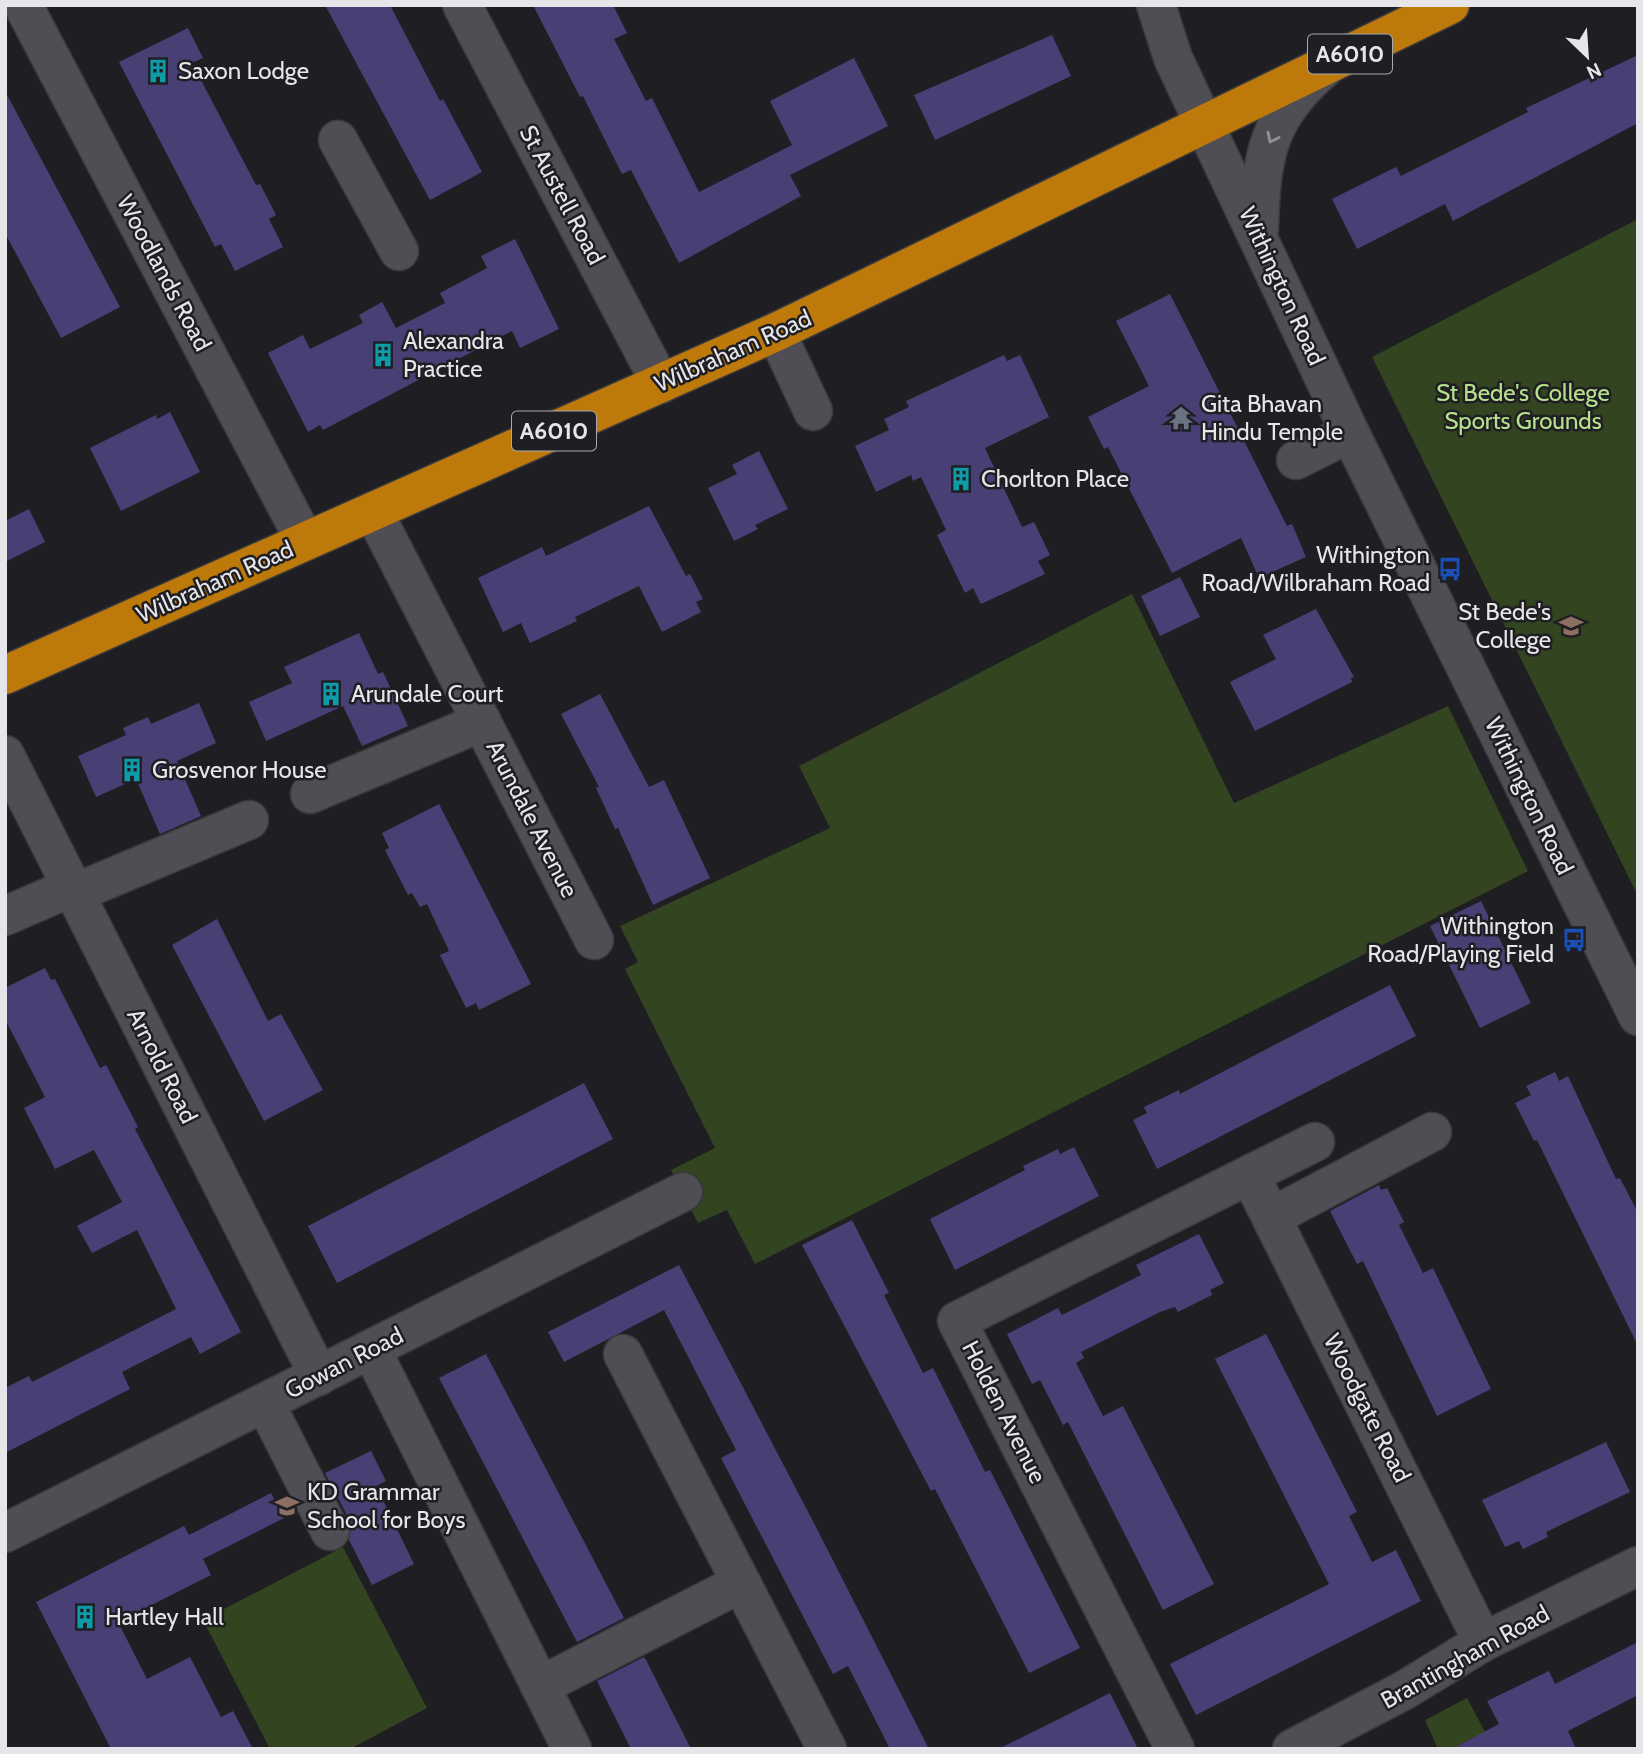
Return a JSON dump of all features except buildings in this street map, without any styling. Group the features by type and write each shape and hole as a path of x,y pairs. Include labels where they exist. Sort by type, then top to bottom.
{"highway":[{"name":"Wilbraham Road","path":"5,675 776,332 1450,5"}],"street":[{"name":"Woodlands Road","path":"23,5 305,541"},
{"name":"St Austell Road","path":"462,5 661,384"},
{"name":"Withington Road","path":"1156,5 1173,58 1259,235 1350,433 1638,1016"},
{"path":"1259,235 1261,177 1273,133 1301,90 1328,65"},
{"path":"338,140 400,251"},
{"path":"776,332 813,411"},
{"path":"1296,460 1350,433"},
{"name":"Arundale Avenue","path":"373,511 594,940"},
{"path":"310,794 481,722"},
{"name":"Arnold Road","path":"5,755 319,1376"},
{"path":"5,916 249,820"},
{"path":"1272,1217 1432,1132"},
{"name":"Holden Avenue","path":"1175,1749 957,1321 1315,1142"},
{"name":"Woodgate Road","path":"1250,1175 1483,1642"},
{"name":"Gowan Road","path":"5,1533 682,1192"},
{"path":"372,1349 572,1749"},
{"path":"623,1354 827,1749"},
{"path":"265,1403 330,1531"},
{"name":"Brantingham Road","path":"1292,1749 1349,1721 1483,1642 1638,1566"},
{"path":"540,1686 741,1583"}],"green space":[{"name":"St Bede's College Sports Grounds","path":"1638,219 1638,896 1372,357"},
{"path":"1132,594 1234,803 1448,706 1528,871 755,1264 727,1210 698,1223 671,1170 715,1148 625,969 638,962 620,926 830,828 799,766"},
{"path":"343,1547 427,1708 350,1749 270,1749 203,1620"},
{"path":"1467,1698 1494,1749 1477,1736 1452,1749 1438,1749 1425,1720"}],"place":[{"name":"Saxon Lodge","path":"158,71"},
{"name":"Alexandra Practice","path":"383,355"},
{"name":"Gita Bhavan Hindu Temple","path":"1181,418"},
{"name":"Chorlton Place","path":"961,479"},
{"name":"Withington Road/Wilbraham Road","path":"1450,569"},
{"name":"St Bede's College","path":"1571,626"},
{"name":"Arundale Court","path":"331,694"},
{"name":"Grosvenor House","path":"132,770"},
{"name":"Withington Road/Playing Field","path":"1574,940"},
{"name":"KD Grammar School for Boys","path":"287,1506"},
{"name":"Hartley Hall","path":"85,1617"}]}
